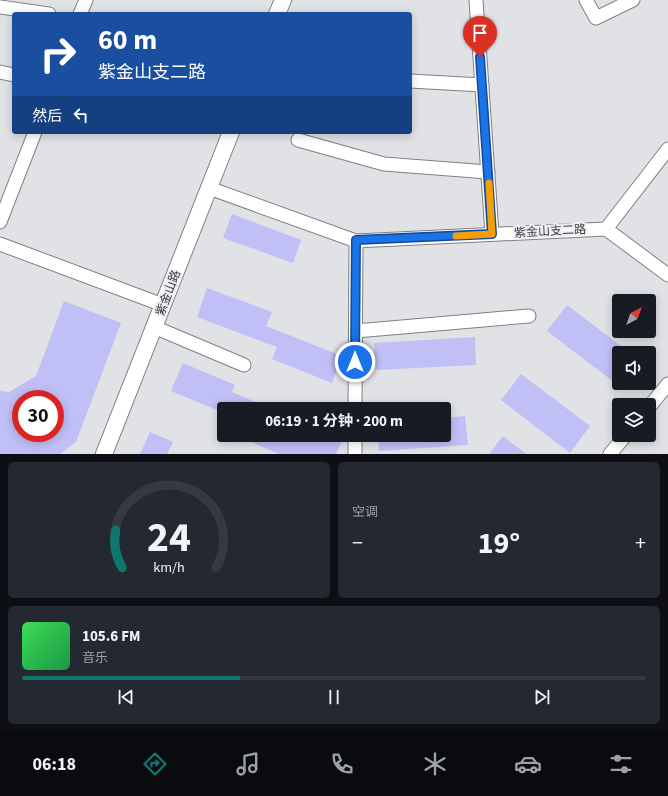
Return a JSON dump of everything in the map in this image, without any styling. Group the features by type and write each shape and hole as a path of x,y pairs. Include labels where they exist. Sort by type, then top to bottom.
{"street":[{"path":"81,12 86,0"},
{"path":"278,12 283,0"},
{"path":"476,0 492,234"},
{"path":"586,0 596,18 633,0"},
{"path":"0,8 33,12"},
{"path":"0,72 12,75"},
{"path":"412,81 482,85"},
{"path":"0,222 34,134"},
{"name":"紫金山路","path":"104,454 230,134"},
{"path":"298,140 384,164 488,172"},
{"path":"668,149 606,229 668,275"},
{"name":"紫金山支二路","path":"209,188 356,240 606,229"},
{"path":"355,402 356,240"},
{"path":"0,244 163,305"},
{"path":"356,331 529,316"},
{"path":"154,327 244,365"},
{"path":"656,399 668,384"},
{"path":"355,442 355,454"},
{"path":"610,454 620,442"}],"building":[{"path":"232,214 301,240 293,263 223,238"},
{"path":"207,288 272,312 266,326 342,356 332,383 272,359 277,347 197,317"},
{"path":"64,301 121,323 76,442 60,454 0,454 0,391 9,392 12,390 12,442 64,442 64,390 12,390 36,376"},
{"path":"567,305 621,346 612,346 612,381 547,331"},
{"path":"475,337 476,365 376,370 374,343"},
{"path":"183,363 235,385 232,392 256,402 217,402 217,410 171,391"},
{"path":"521,374 590,426 570,453 501,400"},
{"path":"465,416 468,445 379,451 378,442 451,442 451,417"},
{"path":"150,432 173,442 167,454 140,454"},
{"path":"503,436 526,454 489,454"},
{"path":"251,442 342,442 336,454 279,454"}],"slow traffic":[{"path":"456,236 492,234 489,183"}],"route":[{"path":"355,362 356,240 492,234 480,57"}]}
